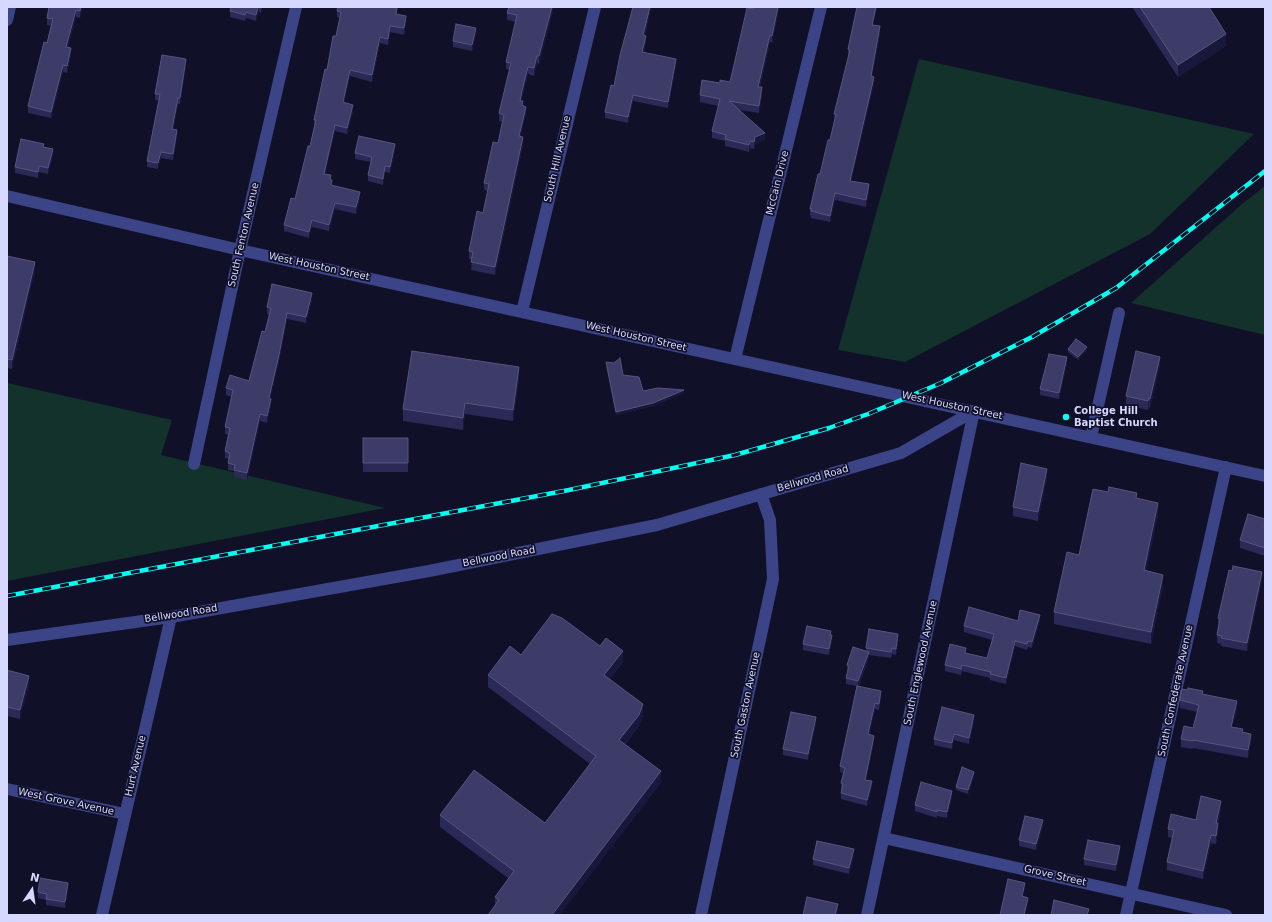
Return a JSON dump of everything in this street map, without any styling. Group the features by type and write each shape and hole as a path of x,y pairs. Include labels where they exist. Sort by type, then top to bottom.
{"street":[{"path":"7,20 10,7"},
{"name":"South Fenton Avenue","path":"194,464 240,250 296,7"},
{"name":"South Hill Avenue","path":"522,312 595,7"},
{"name":"McCain Drive","path":"735,359 821,7"},
{"name":"West Houston Street","path":"7,196 240,250 1265,476"},
{"path":"1091,437 1119,313"},
{"name":"Bellwood Road","path":"7,640 171,617 429,571 657,526 901,453 974,411"},
{"name":"South Englewood Avenue","path":"867,915 974,411"},
{"name":"South Confederate Avenue","path":"1126,915 1226,467"},
{"name":"South Gaston Avenue","path":"701,915 773,579 770,520 761,494"},
{"name":"Hurt Avenue","path":"102,915 171,617"},
{"name":"West Grove Avenue","path":"7,789 126,814"},
{"name":"Grove Street","path":"884,838 1226,915"}],"green space":[{"path":"919,59 1254,134 1150,234 905,362 838,350"},
{"path":"1265,186 1265,335 1131,303 1242,204"},
{"path":"7,383 172,420 161,455 385,508 7,581"}],"building":[{"path":"49,7 81,7 80,11 76,10 66,47 71,48 67,66 63,65 51,112 28,106 44,42 47,43 53,19 47,18"},
{"path":"231,7 258,7 256,15 246,12 245,15 230,11"},
{"path":"338,7 391,7 397,8 396,14 406,16 404,28 390,26 388,39 380,37 372,75 350,70 343,102 353,105 347,128 335,125 324,174 331,175 331,185 360,192 356,207 335,203 329,225 312,220 309,232 284,225 291,198 295,199 308,146 310,146 325,69 327,70 333,36 336,36 341,12 337,11"},
{"path":"509,7 552,7 539,56 537,56 534,68 528,67 522,91 520,101 523,101 522,105 526,107 519,136 523,137 495,267 471,262 473,252 469,251 477,211 483,213 489,184 484,183 493,142 498,143 504,115 499,113 511,63 506,62 517,15 507,13"},
{"path":"633,7 650,7 643,35 646,36 642,52 676,59 668,102 633,95 628,117 605,112 611,85 614,86 620,55"},
{"path":"754,7 778,7 772,36 770,35 758,87 762,87 759,106 729,101 765,133 755,137 754,142 750,141 749,145 725,139 726,135 712,131 720,99 700,95 702,80 720,83 720,80 730,82 747,8 754,9"},
{"path":"857,7 876,7 872,25 880,26 871,76 874,77 850,181 869,184 866,200 835,193 830,216 811,211 812,209 810,209 818,174 820,174 828,140 830,140 836,114 834,114 850,50 848,49"},
{"path":"1140,7 1209,7 1226,34 1178,65"},
{"path":"456,24 476,28 472,45 453,41"},
{"path":"162,55 186,59 180,98 178,98 172,129 177,130 173,154 161,152 158,163 147,161 160,94 155,94"},
{"path":"359,136 395,144 390,167 385,166 383,179 368,175 372,157 355,153"},
{"path":"21,139 44,144 43,147 53,149 48,168 39,166 38,172 15,167"},
{"path":"7,256 35,262 12,360 7,359"},
{"path":"272,284 312,293 306,317 287,313 269,398 271,399 267,416 260,414 247,473 234,470 235,465 228,463 230,453 225,451 230,428 225,427 233,390 226,388 230,375 249,381 262,331 265,332 271,308 267,307"},
{"path":"1076,339 1087,347 1078,357 1068,349"},
{"path":"412,351 519,367 513,410 465,403 463,418 403,409"},
{"path":"1136,351 1160,357 1150,399 1149,398 1148,401 1126,396"},
{"path":"1049,354 1067,357 1059,393 1040,389"},
{"path":"620,358 623,375 639,377 643,391 658,388 684,390 653,403 616,412 606,362 614,363"},
{"path":"363,438 408,438 408,463 363,463"},
{"path":"1021,463 1047,469 1038,512 1013,507"},
{"path":"1109,487 1137,493 1136,498 1158,503 1144,570 1163,575 1151,632 1054,612 1067,552 1079,555 1093,489 1108,492"},
{"path":"1248,514 1265,519 1265,548 1240,540"},
{"path":"1233,566 1262,572 1247,643 1221,638 1222,636 1217,635 1220,619 1218,618 1229,570 1232,571"},
{"path":"969,607 1018,621 1020,610 1040,615 1032,642 1028,641 1027,644 1015,641 1006,678 990,674 991,672 962,665 961,669 945,665 950,644 966,648 965,653 987,658 994,634 964,626"},
{"path":"552,614 562,618 600,646 606,638 623,651 604,675 643,704 639,715 619,740 661,771 552,915 488,915 499,900 495,897 514,871 440,815 474,770 545,823 596,756 488,675 510,646 521,655"},
{"path":"807,626 831,631 830,635 832,635 829,649 803,644"},
{"path":"869,629 898,634 896,649 892,648 891,652 866,648"},
{"path":"853,647 869,652 858,681 846,678 849,666 847,665"},
{"path":"7,670 29,676 20,710 7,707"},
{"path":"857,686 881,691 879,704 875,703 868,734 874,736 865,780 872,781 867,800 841,793 843,784 841,783 845,768 840,766"},
{"path":"1188,688 1203,691 1202,694 1237,701 1231,727 1243,729 1242,732 1251,734 1248,750 1181,739 1184,726 1193,728 1199,705 1180,700 1182,689 1187,690"},
{"path":"942,707 974,715 969,738 954,734 952,743 934,739"},
{"path":"791,712 816,717 808,754 783,749"},
{"path":"962,767 974,772 968,790 956,787"},
{"path":"921,782 952,791 947,812 937,810 937,812 915,805"},
{"path":"1201,796 1221,801 1216,823 1218,823 1216,836 1211,835 1203,871 1167,862 1174,830 1168,829 1171,814 1196,820"},
{"path":"1025,816 1043,820 1036,844 1019,840"},
{"path":"1088,840 1120,846 1116,865 1084,859"},
{"path":"817,841 854,849 849,868 813,859"},
{"path":"40,878 68,883 65,902 46,899 47,894 38,892"},
{"path":"1008,879 1025,883 1022,896 1028,898 1024,915 1000,915"},
{"path":"807,897 838,904 835,915 803,915"},
{"path":"1054,900 1089,909 1087,915 1051,915"}],"railway":[{"path":"7,596 569,490 735,455 829,428 868,414 941,383 1032,337 1116,288 1265,171"}],"place":[{"name":"College Hill Baptist Church","path":"1066,417"}]}
